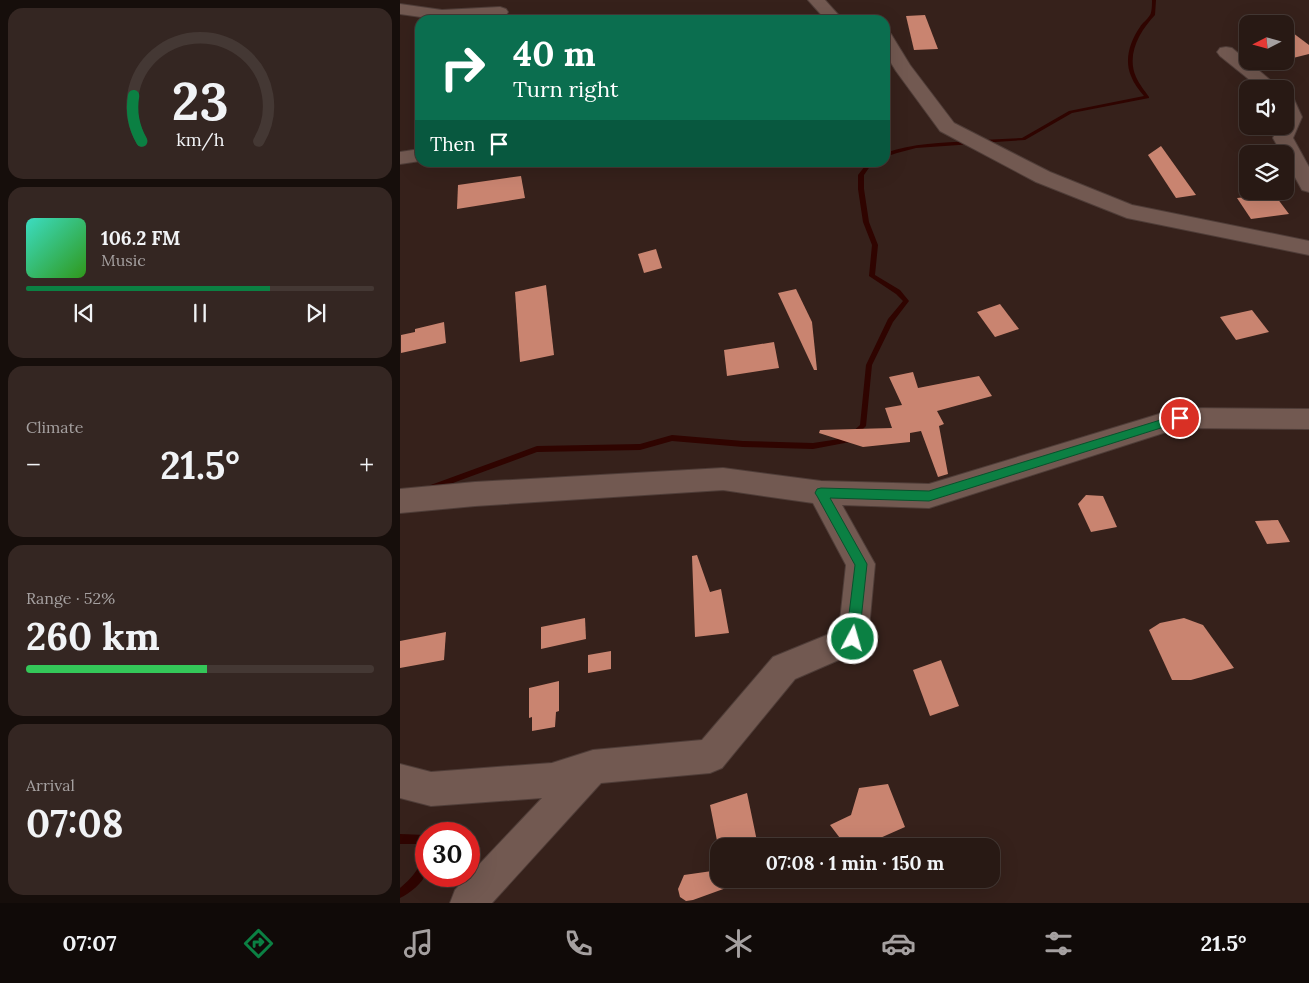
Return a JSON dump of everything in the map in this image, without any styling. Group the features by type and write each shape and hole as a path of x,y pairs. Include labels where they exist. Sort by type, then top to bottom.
{"street":[{"path":"816,0 830,15"},
{"path":"400,9 442,15 500,12"},
{"path":"890,47 902,68 947,127 1043,177 1127,211 1309,248"},
{"path":"1226,52 1261,80"},
{"path":"1284,135 1283,138 1309,185"},
{"path":"400,158 415,156"},
{"path":"400,501 475,494 723,479 821,493 929,496 1180,418 1309,419"},
{"path":"400,782 431,789 552,780 593,767 710,756 784,668 853,639 861,564 821,493"},
{"path":"468,903 593,767"}],"building":[{"path":"925,15 938,49 914,50 906,16"},
{"path":"1294,34 1309,45 1309,54 1294,58"},
{"path":"1161,146 1196,195 1176,198 1148,155"},
{"path":"521,176 525,198 457,209 458,185"},
{"path":"1237,198 1239,198 1239,200 1278,200 1289,214 1251,219"},
{"path":"656,249 662,268 644,273 638,254"},
{"path":"546,285 554,355 520,362 515,292"},
{"path":"796,289 812,322 817,370 814,370 778,293"},
{"path":"1000,304 1019,329 995,337 977,312"},
{"path":"1252,310 1269,332 1236,340 1220,317"},
{"path":"444,322 446,343 401,353 401,335 415,332 415,329"},
{"path":"774,342 779,368 727,376 724,350"},
{"path":"913,372 918,388 979,376 992,396 937,411 944,424 939,426 948,474 938,477 921,431 910,433 910,442 863,447 819,433 820,430 892,428 885,408 902,405 889,377"},
{"path":"1086,495 1103,496 1117,527 1091,532 1078,504"},
{"path":"1278,520 1290,542 1267,544 1255,521"},
{"path":"697,555 710,592 721,589 729,633 695,637 692,556"},
{"path":"585,618 586,639 541,649 541,627"},
{"path":"1184,618 1203,625 1234,668 1191,680 1172,680 1149,630 1160,623"},
{"path":"446,632 444,660 400,668 400,641"},
{"path":"611,651 611,669 588,673 588,655"},
{"path":"941,660 959,706 930,716 913,670"},
{"path":"559,681 559,711 556,712 555,727 532,731 532,717 529,718 529,688"},
{"path":"888,784 905,827 880,838 840,838 830,825 851,815 859,788"},
{"path":"747,793 756,838 716,838 710,805"},
{"path":"710,871 710,888 726,888 686,901 680,897 678,889 684,875"}],"waterway":[{"path":"982,142 1023,139 1071,112 1147,97 1133,76 1130,57 1134,41 1147,20 1153,15 1154,0"},
{"path":"890,153 916,147 971,143"},
{"path":"431,488 537,449 640,447 672,438 743,444 813,446 848,440 863,426 869,365 890,321 906,301 898,292 872,276 875,245 866,222 861,189 861,175 867,167"},
{"path":"400,839 415,839"},
{"path":"400,893 415,881"}],"route":[{"path":"853,639 861,564 821,493 929,496 1180,418"}]}
